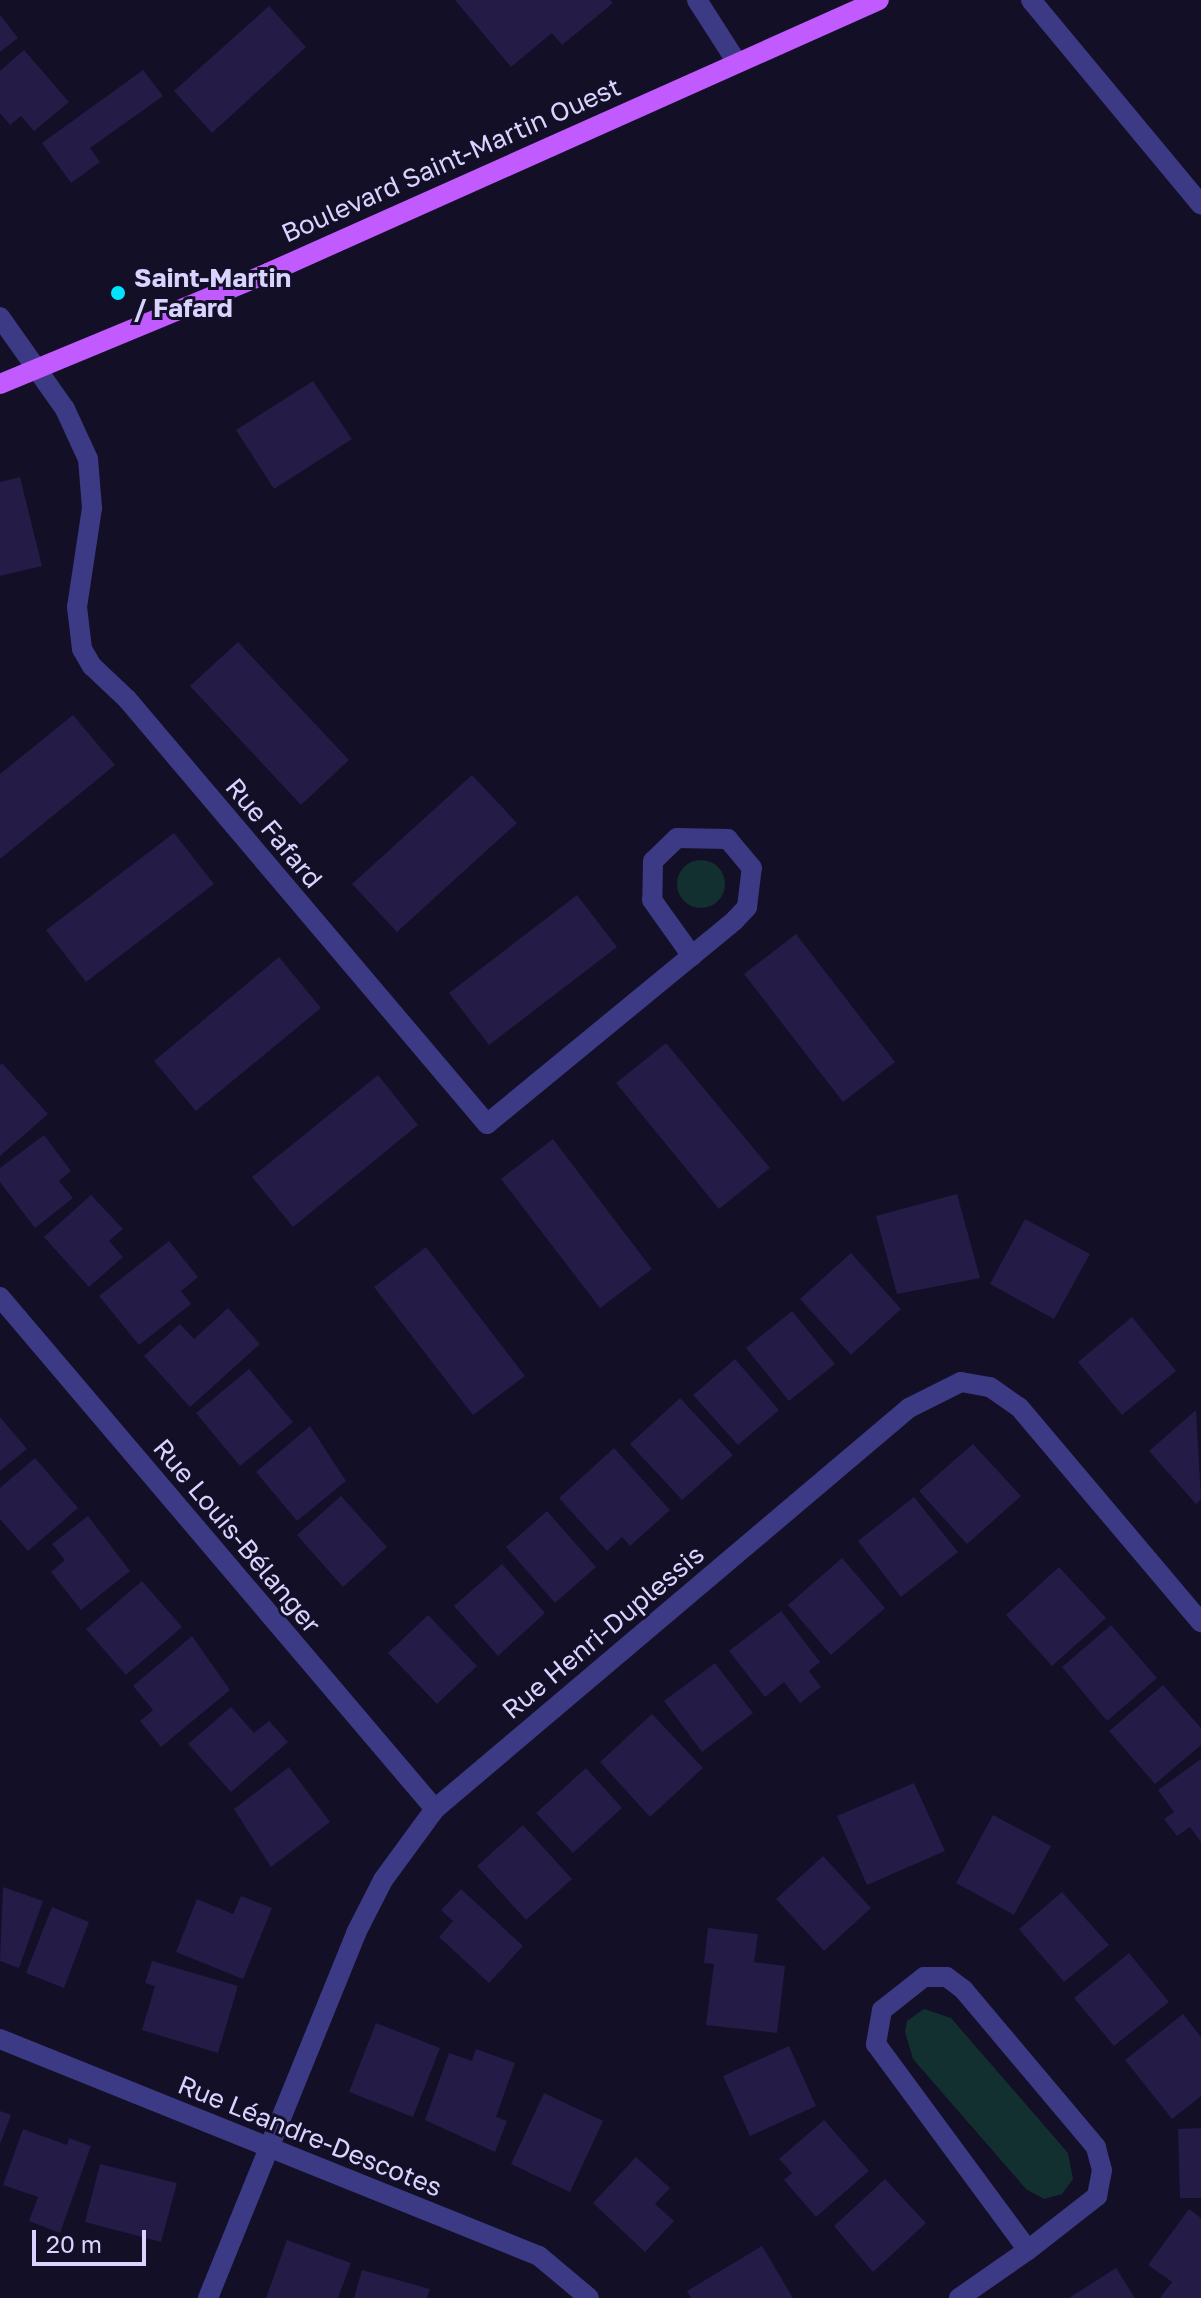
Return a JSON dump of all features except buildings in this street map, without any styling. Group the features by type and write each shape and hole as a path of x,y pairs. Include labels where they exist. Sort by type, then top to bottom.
{"main road":[{"name":"Boulevard Saint-Martin Ouest","path":"0,384 879,0"}],"street":[{"path":"697,0 736,61"},
{"path":"1031,0 1201,205"},
{"name":"Rue Fafard","path":"0,317 73,423 93,485 77,607 82,649 92,666 127,699 487,1124 692,956 747,907 752,868 728,839 677,838 653,861 652,900 692,956"},
{"name":"Rue Louis-Bélanger","path":"0,1297 435,1809"},
{"name":"Rue Henri-Duplessis","path":"208,2298 266,2148 356,1933 383,1880 435,1809 909,1408 961,1382 990,1387 1019,1407 1201,1622"},
{"path":"959,2298 1028,2250 1097,2196 1102,2170 1096,2147 964,1990 947,1977 924,1977 882,2010 876,2044 1028,2250"},
{"name":"Rue Léandre-Descotes","path":"0,2039 539,2256 589,2298"}],"green space":[{"path":"701,860 718,867 725,884 718,901 701,908 684,901 677,884 684,867"},
{"path":"924,2009 951,2018 1068,2153 1073,2179 1062,2194 1044,2199 1026,2189 913,2059 905,2032 907,2021"}],"place":[{"name":"Saint-Martin / Fafard","path":"118,293"}]}
